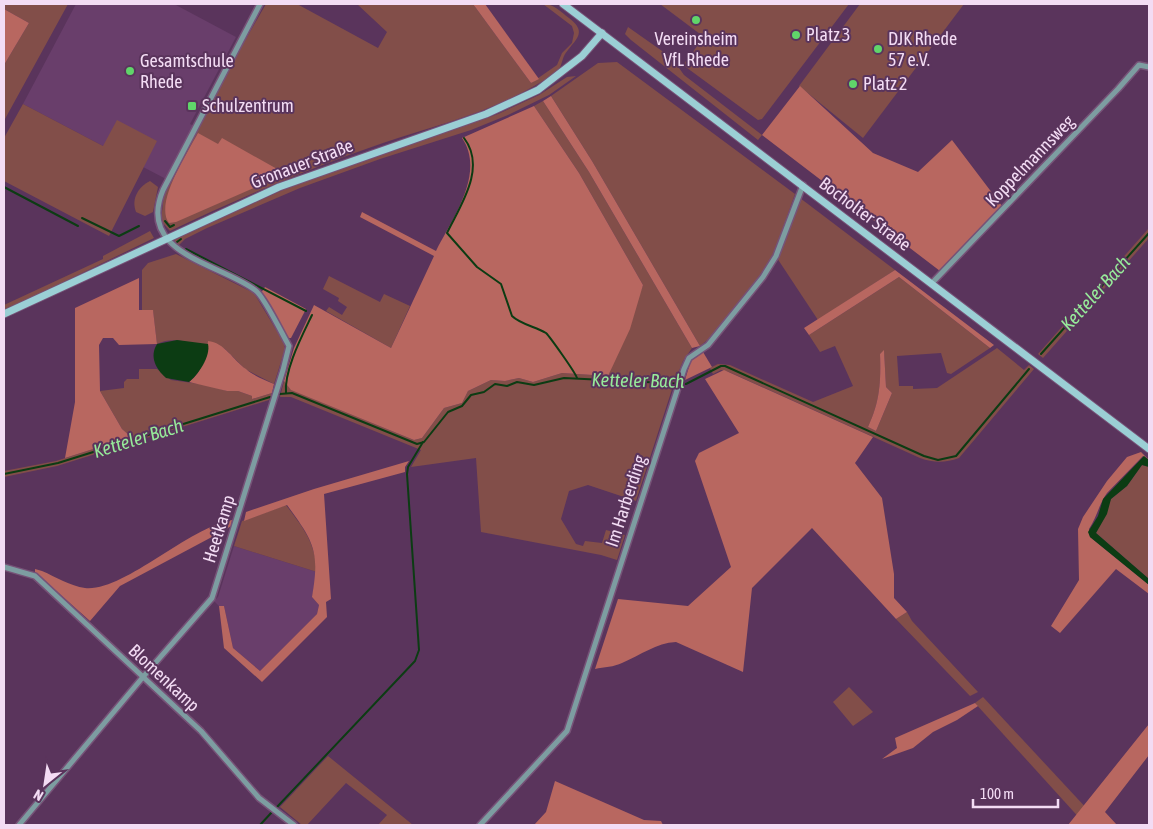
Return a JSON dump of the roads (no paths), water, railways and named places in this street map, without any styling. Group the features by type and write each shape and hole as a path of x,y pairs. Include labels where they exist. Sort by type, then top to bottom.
{"main road":[{"name":"Bocholter Straße","path":"563,4 1149,449"},
{"name":"Gronauer Straße","path":"4,314 166,237 279,187 486,114 538,90 582,56 602,33"}],"street":[{"path":"166,237 158,224 162,194 260,4"},
{"name":"Koppelmannsweg","path":"932,283 1118,89 1132,71 1139,65 1149,67"},
{"name":"Im Harberding","path":"480,825 568,731 680,380 689,358 708,345 763,277 776,256 803,185"},
{"name":"Heetkamp","path":"19,825 212,598 289,346 256,290 176,249 166,237"},
{"name":"Blomenkamp","path":"4,567 35,576 201,731 260,798 294,825"}],"waterway":[{"path":"464,138 473,162 472,174 464,199 447,233 477,267 501,284 512,316 546,333 577,378"},
{"path":"4,187 78,226"},
{"path":"82,218 119,236 139,226"},
{"path":"165,221 170,227 174,225"},
{"name":"Ketteler Bach","path":"1041,354 1149,233"},
{"path":"177,242 181,239"},
{"path":"186,249 306,311"},
{"path":"286,393 286,384 291,364 312,315"},
{"name":"Ketteler Bach","path":"280,394 292,393 417,444 424,442 448,412 462,406 471,395 484,392 495,384 507,386 517,382 534,385 564,378 686,384 721,366 725,366 924,456 938,460 956,456 1029,369"},
{"name":"Ketteler Bach","path":"4,474 58,463 270,397"},
{"path":"277,807 415,661 419,650 407,474 408,467 423,442"},
{"path":"260,825 272,812"}],"place":[{"name":"Vereinsheim VfL Rhede","path":"696,20"},
{"name":"Platz 3","path":"796,35"},
{"name":"DJK Rhede 57 e.V.","path":"878,49"},
{"name":"Gesamtschule Rhede","path":"130,71"},
{"name":"Platz 2","path":"853,84"},
{"name":"Schulzentrum","path":"192,106"}]}
